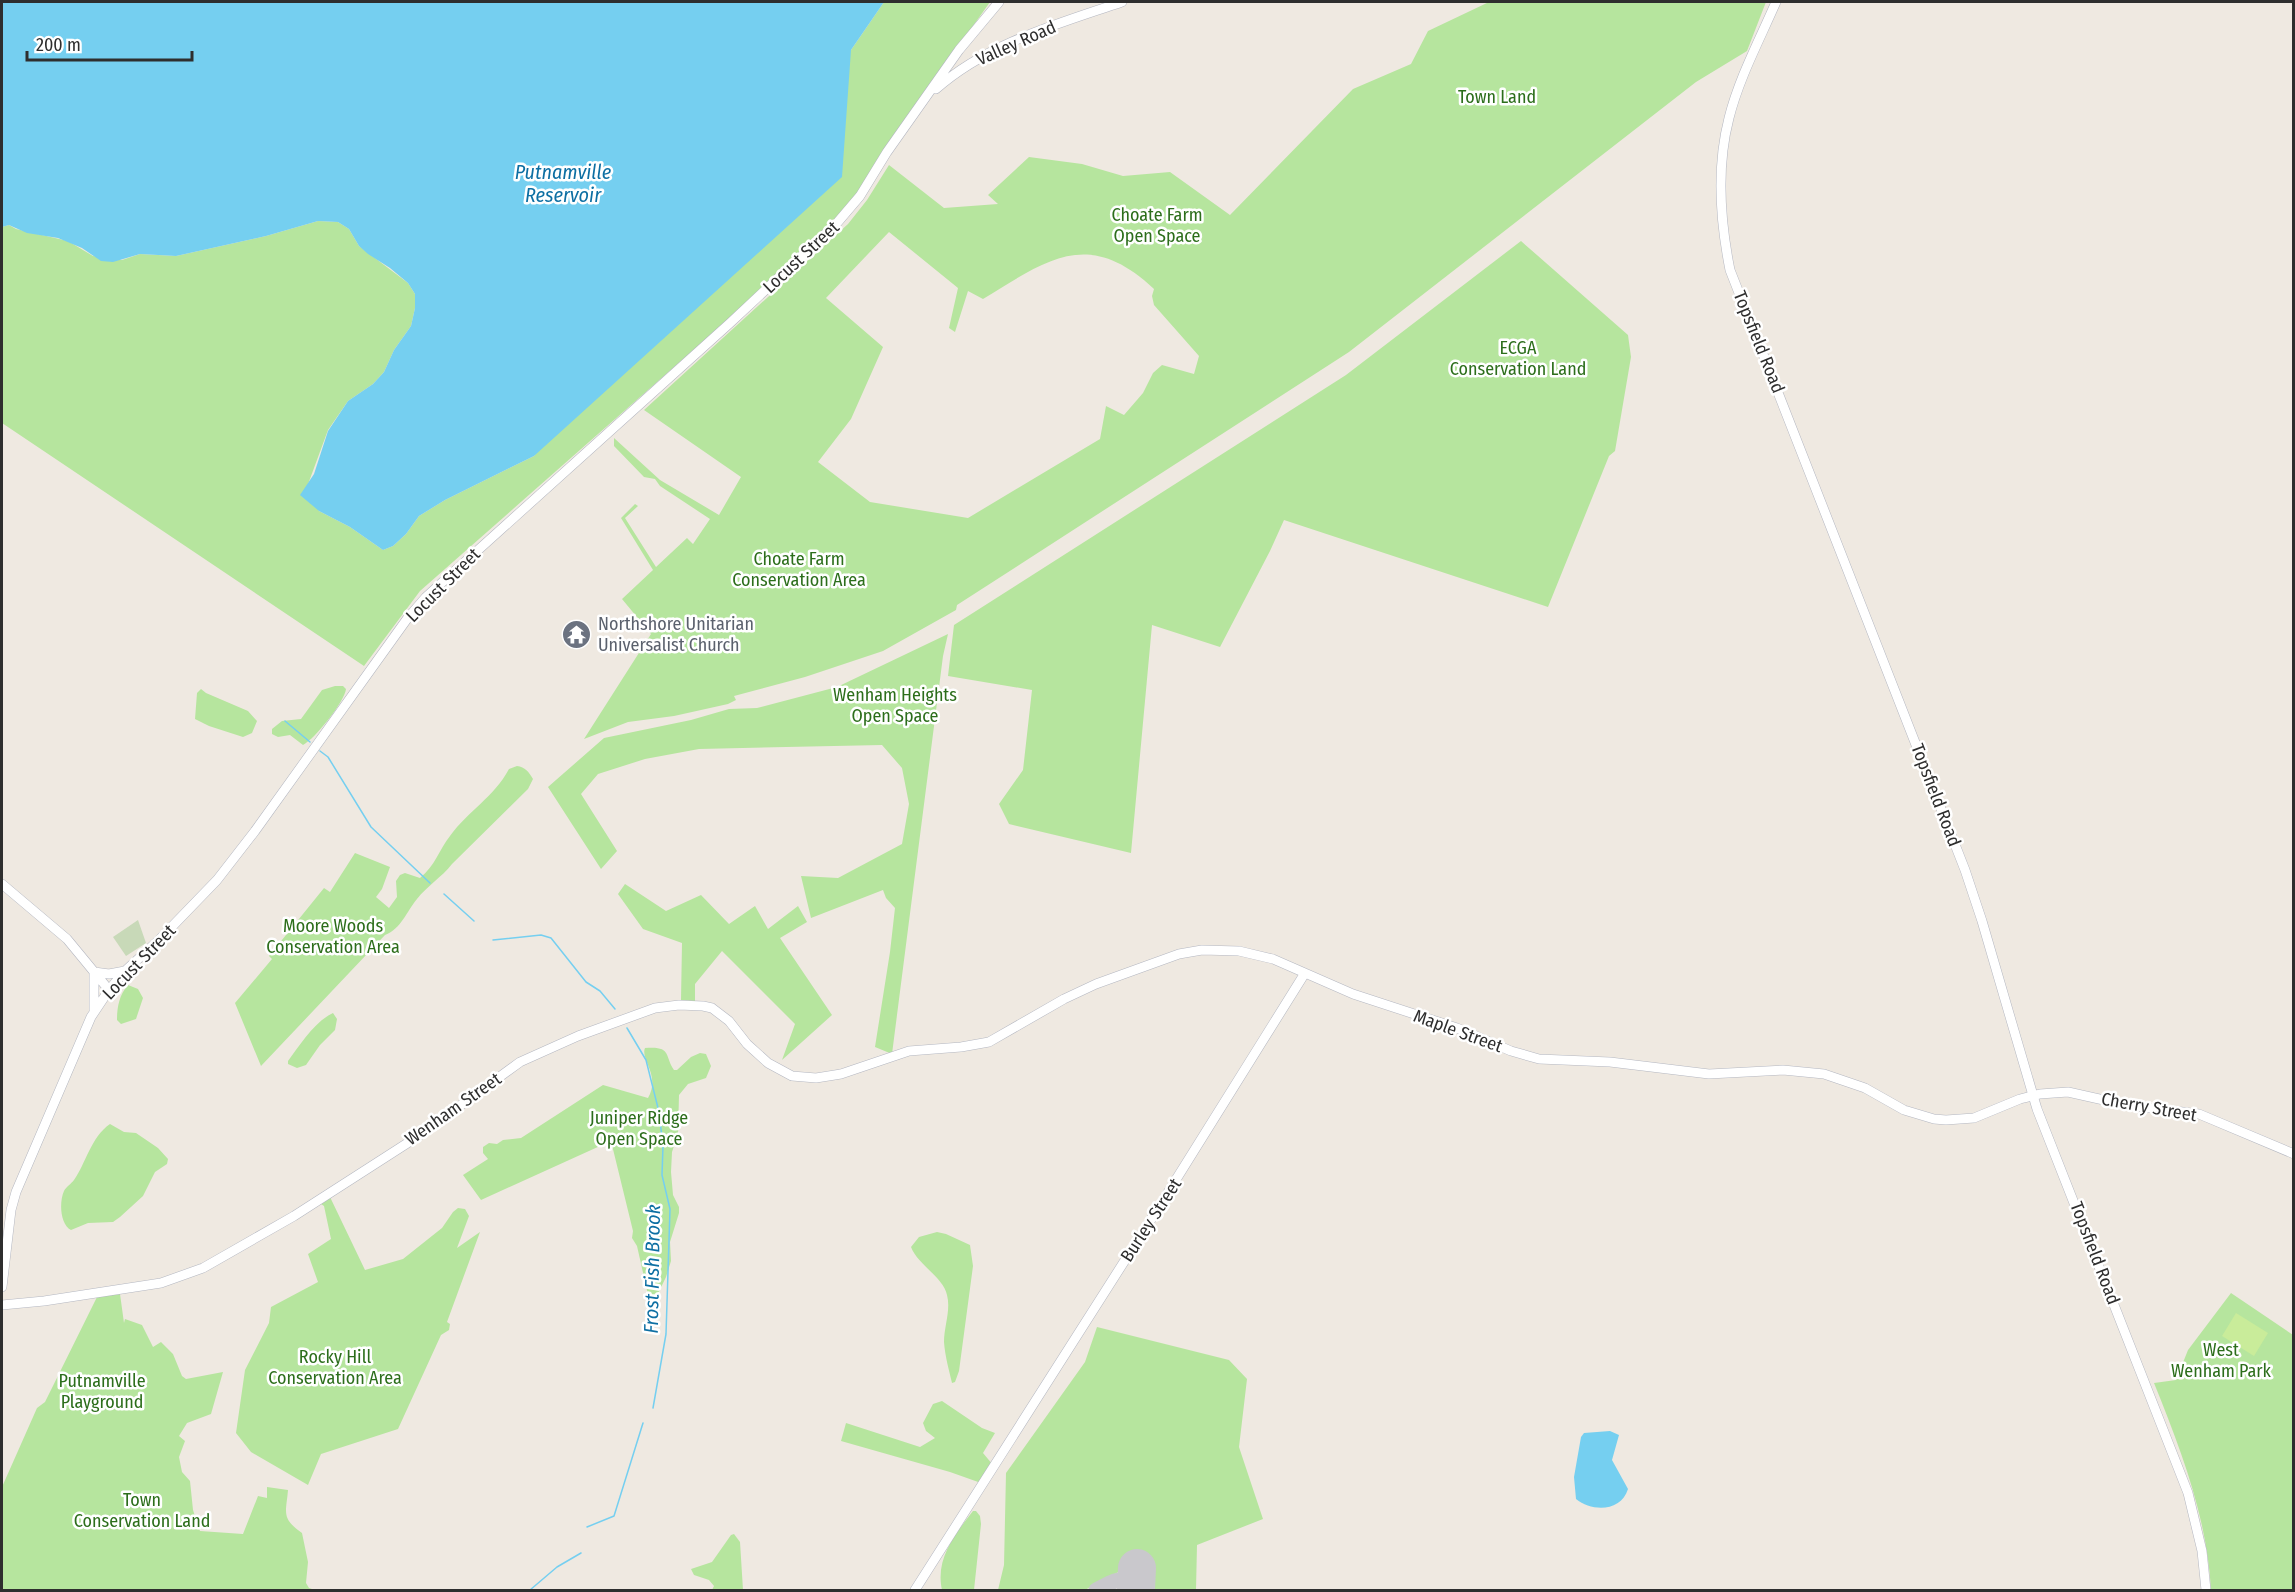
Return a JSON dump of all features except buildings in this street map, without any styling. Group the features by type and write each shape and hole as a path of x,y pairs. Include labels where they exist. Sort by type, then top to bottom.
{"main road":[{"name":"Locust Street","path":"2,1287 10,1210 16,1192 50,1116 82,1034 109,990 125,971 159,940 217,880 255,831 407,619 426,597 730,323 837,223 860,196 959,50 999,2"},
{"name":"Valley Road","path":"922,104 954,75 1000,47 1122,2"},
{"name":"Topsfield Road","path":"1776,2 1739,87 1729,117 1724,144 1721,195 1723,234 1730,270 1965,870 2033,1096 2188,1493 2202,1551 2206,1590"},
{"path":"2,884 67,939 109,990"},
{"name":"Maple Street","path":"898,1053 989,1042 1074,994 1114,977 1188,952 1239,951 1273,959 1353,994 1457,1028 1511,1051 1539,1059 1610,1062 1709,1074 1783,1071 1824,1074 1870,1090 1904,1110 1934,1119 1946,1120 1974,1118 2033,1096"},
{"path":"94,972 109,974 125,971"},
{"path":"94,972 94,1012"},
{"name":"Burley Street","path":"915,1590 1183,1170 1305,973"},
{"name":"Wenham Street","path":"2,1305 161,1283 202,1268 294,1216 420,1135 520,1062 577,1037 655,1008 679,1005 712,1008 729,1021 759,1057 782,1073 792,1076 816,1078 841,1074 898,1053"},
{"name":"Cherry Street","path":"2033,1096 2051,1092 2068,1092 2126,1105 2199,1114 2294,1154"}],"green space":[{"path":"884,2 990,2 873,167 853,201 826,233 420,591 364,666 2,423 2,227 9,225 16,229 68,241 93,256 122,260 140,254 176,256 266,236 318,221 338,222 349,229 359,246 408,283 415,294 415,308 411,326 394,350 384,372 373,384 348,401 328,430 307,487 319,511 350,527 383,550 393,546 406,534 419,516 445,500 534,456 851,50"},
{"path":"1489,2 1766,2 1747,51 1696,82 1349,352 957,605 956,610 883,651 805,677 734,696 736,700 728,704 674,716 628,722 584,739 651,634 622,599 653,570 621,518 635,504 638,506 625,518 656,567 687,538 693,544 710,519 660,486 655,479 644,477 614,446 614,438 660,480 719,515 741,477 644,410 848,224 867,200 889,165 944,208 998,204 988,195 1029,157 1082,164 1123,176 1170,172 1230,215 1353,89 1411,64 1428,31","holes":["889,232 958,288 949,328 955,332 968,291 983,299 1027,272 1068,256 1088,255 1108,259 1130,270 1154,289 1152,296 1154,305 1199,356 1194,374 1162,365 1153,373 1143,393 1124,415 1106,406 1100,439 968,518 870,502 818,462 851,419 883,347 826,298"]},
{"name":"ECGA Conservation Land","path":"1521,241 1628,335 1631,357 1615,451 1609,456 1548,607 1284,520 1220,647 1152,625 1131,853 1009,824 999,804 1023,770 1032,690 948,676 954,625 1346,375"},
{"name":"Wenham Heights Open Space","path":"948,634 943,656 892,1054 875,1047 895,908 886,898 883,890 811,918 801,876 838,878 902,844 909,804 902,768 882,745 699,749 645,759 598,774 581,794 617,851 601,869 548,787 604,738 691,720 729,709 757,708 837,687"},
{"path":"343,686 346,689 341,702 315,735 303,745 290,735 278,737 272,734 272,729 282,721 301,719 322,690"},
{"path":"201,689 248,711 257,721 252,733 243,737 195,719 197,693"},
{"name":"Moore Woods Conservation Area","path":"517,766 527,770 533,779 528,789 421,894 400,924 385,935 261,1066 235,1003 272,959 269,956 324,888 330,892 355,853 390,867 382,889 376,897 389,908 397,897 396,881 400,875 405,873 420,878 457,827 496,788 509,769"},
{"path":"625,884 666,911 701,895 729,924 755,906 768,929 798,906 807,922 780,938 832,1015 782,1060 795,1024 722,951 695,984 695,1001 681,1000 682,943 643,929 618,894"},
{"path":"138,920 146,943 126,956 113,937"},
{"path":"128,985 138,989 143,998 136,1019 121,1024 117,1020 118,1006 122,993"},
{"path":"333,1013 337,1019 335,1030 320,1045 306,1065 297,1068 288,1064 308,1034"},
{"name":"Juniper Ridge Open Space","path":"645,1048 663,1050 674,1070 700,1053 706,1054 711,1066 706,1078 688,1084 679,1095 678,1134 672,1152 671,1172 673,1195 679,1207 679,1213 670,1242 671,1261 651,1308 637,1246 632,1238 633,1231 611,1141 481,1200 463,1175 488,1159 483,1153 483,1147 489,1143 497,1144 503,1140 521,1138 603,1085 648,1098 652,1082 645,1057"},
{"path":"110,1124 124,1132 136,1133 158,1148 168,1159 167,1164 155,1172 143,1196 113,1222 88,1223 71,1230 63,1218 61,1201 64,1191 74,1180 98,1136"},
{"name":"Rocky Hill Conservation Area","path":"330,1197 365,1270 403,1259 442,1228 458,1208 465,1209 469,1216 457,1248 480,1232 447,1322 450,1324 449,1330 441,1335 398,1429 321,1454 308,1485 251,1452 236,1433 245,1370 269,1323 271,1307 318,1282 308,1254 331,1239 324,1206 321,1204"},
{"path":"937,1232 970,1245 973,1266 959,1371 955,1382 952,1383 944,1342 947,1295 941,1283 914,1254 911,1247 919,1237"},
{"name":"West Wenham Park","path":"2231,1293 2293,1335 2293,1590 2211,1590 2204,1536 2191,1484 2154,1383 2176,1380 2188,1350"},
{"path":"120,1294 124,1323 125,1319 142,1325 153,1347 161,1342 173,1354 182,1376 186,1379 223,1372 211,1414 187,1423 179,1436 185,1441 179,1457 182,1472 190,1481 193,1510 200,1531 243,1534 258,1496 267,1498 267,1487 288,1490 286,1515 302,1533 308,1562 306,1583 309,1588 315,1590 2,1590 2,1487 37,1408 45,1402 97,1297"},
{"path":"2236,1313 2268,1333 2254,1356 2222,1336"},
{"path":"1097,1327 1229,1360 1247,1379 1239,1447 1263,1519 1197,1545 1196,1590 1149,1590 1149,1567 1124,1569 1085,1590 998,1590 1004,1565 1006,1473 1085,1362"},
{"path":"942,1401 982,1428 995,1433 983,1453 993,1465 981,1483 841,1441 846,1423 920,1447 935,1438 926,1431 923,1423 933,1404"},
{"path":"973,1511 980,1516 981,1524 974,1590 942,1590 941,1568 944,1557 953,1538"},
{"path":"734,1534 740,1542 743,1590 712,1590 714,1586 709,1580 694,1575 691,1569 712,1562"}],"water":[{"name":"Putnamville Reservoir","path":"2,2 884,2 851,50 842,177 534,456 445,500 419,516 406,534 393,546 383,550 350,527 319,511 300,495 314,474 328,431 348,401 373,384 384,372 394,350 411,326 415,294 408,283 368,254 359,246 349,229 338,222 318,221 266,236 176,256 140,254 113,262 101,261 82,248 58,238 27,233 9,225 2,227"},
{"path":"1610,1431 1619,1435 1612,1460 1628,1489 1624,1497 1613,1506 1598,1508 1576,1499 1574,1477 1581,1437 1584,1433"}],"waterway":[{"name":"Frost Fish Brook","path":"285,721 310,742"},
{"name":"Frost Fish Brook","path":"320,751 328,757 371,827 430,883"},
{"name":"Frost Fish Brook","path":"444,894 474,921"},
{"name":"Frost Fish Brook","path":"493,940 541,935 551,938 586,982 600,991 615,1009"},
{"name":"Frost Fish Brook","path":"627,1028 646,1060 659,1112 663,1146 662,1175 670,1209 666,1334 653,1408"},
{"name":"Frost Fish Brook","path":"587,1527 614,1516 643,1423"},
{"name":"Frost Fish Brook","path":"530,1590 557,1567 581,1553"}],"taxiway":[{"path":"1096,1590 1122,1579 1126,1579 1136,1590"}],"runway":[{"path":"1136,1590 1137,1568"}],"place":[{"name":"Northshore Unitarian Universalist Church","path":"577,634"}],"park label":[{"name":"Town Land","path":"1497,97"},
{"name":"Choate Farm Open Space","path":"1157,225"},
{"name":"Choate Farm Conservation Area","path":"799,569"},
{"name":"Putnamville Playground","path":"102,1391"},
{"name":"Town Conservation Land","path":"142,1510"}]}
